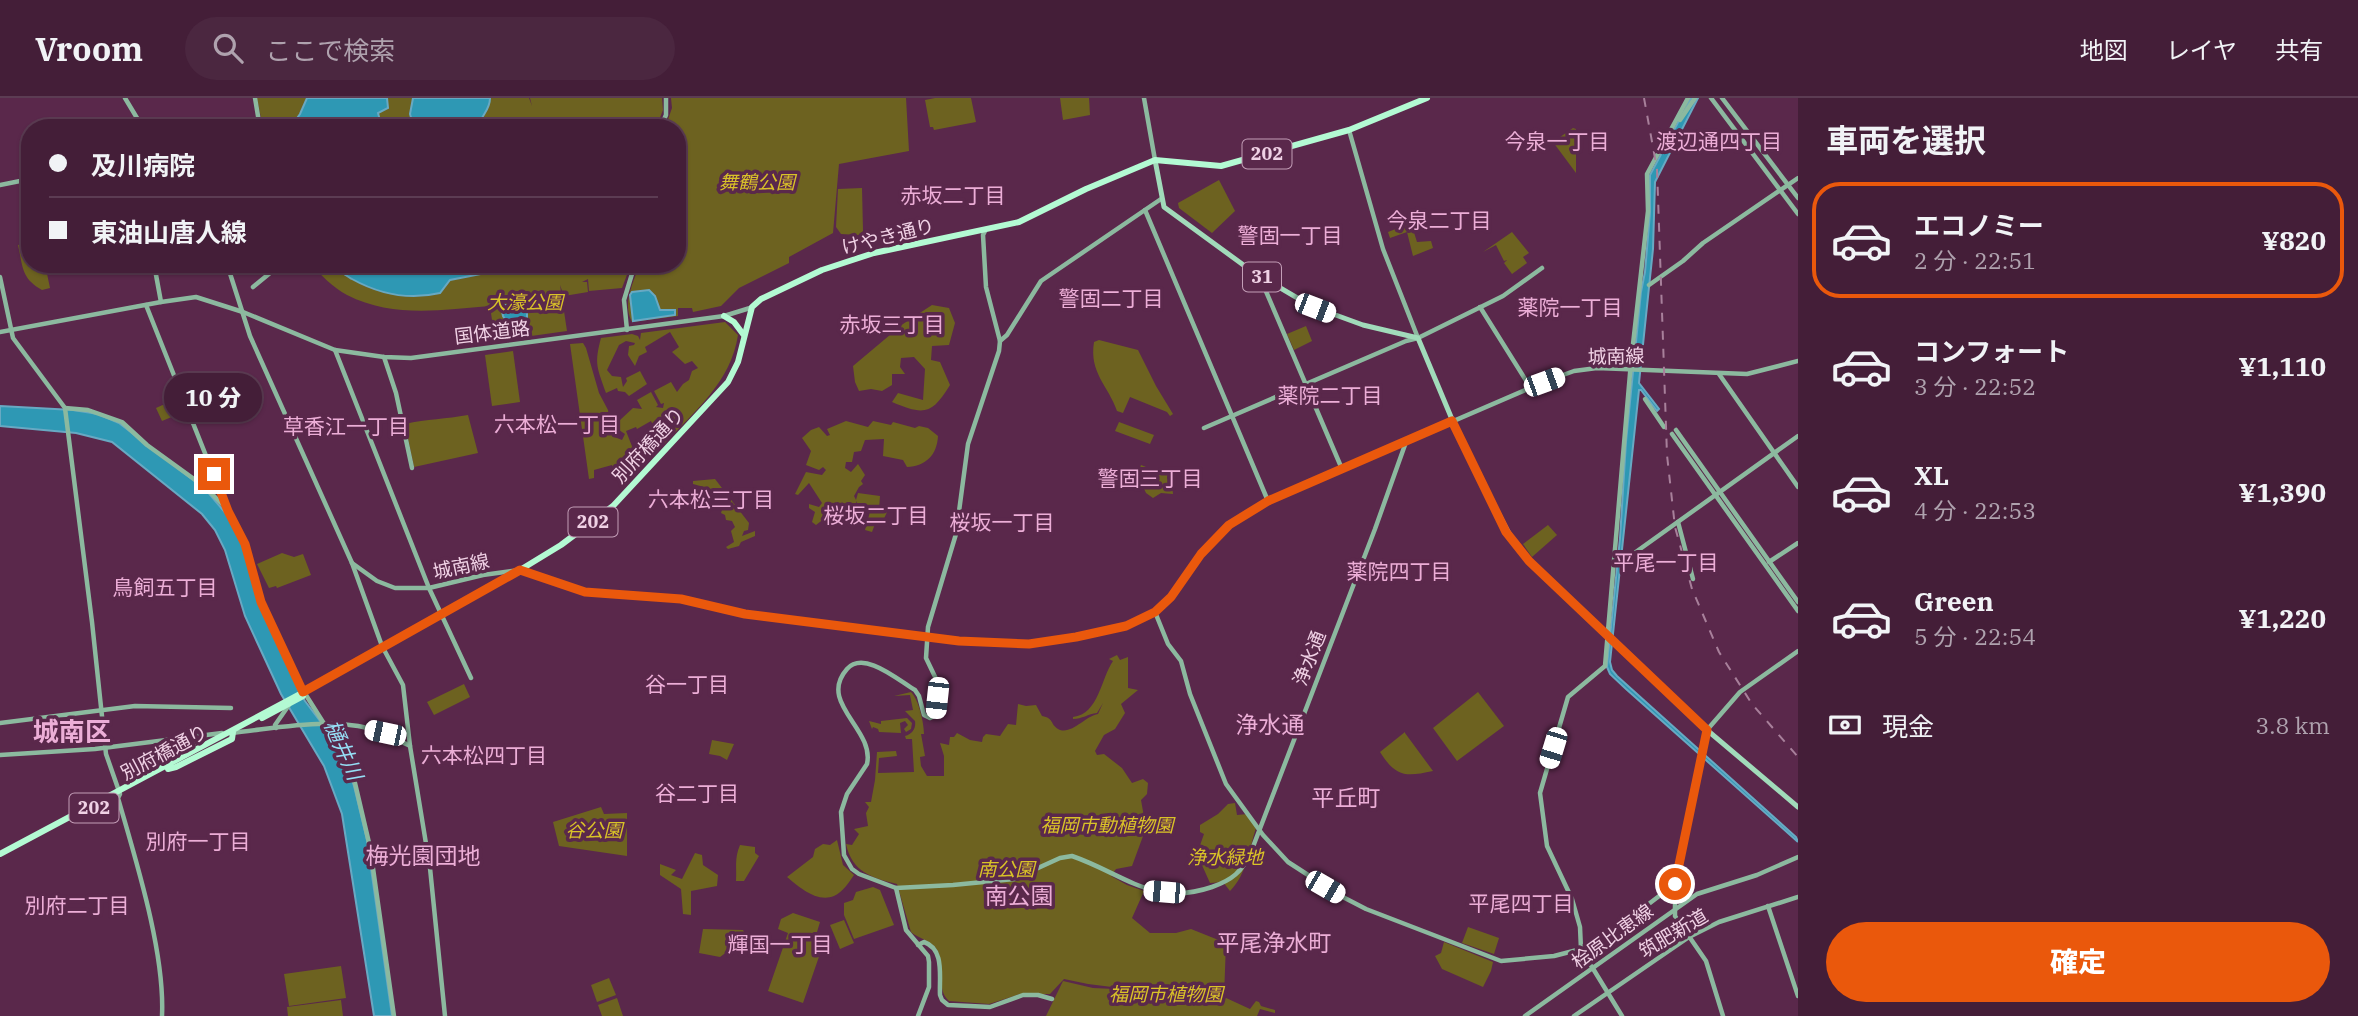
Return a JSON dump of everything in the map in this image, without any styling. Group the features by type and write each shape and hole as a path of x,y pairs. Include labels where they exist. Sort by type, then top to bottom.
{"highway":[{"name":"202","path":"1155,160 1221,166 1349,130 1427,98"},
{"name":"けやき通り","path":"750,309 761,299 822,270 864,256 1019,222 1086,189 1155,160"},
{"name":"別府橋通り","path":"0,856 289,703 383,646 520,570 597,520 727,382 738,362 750,309"},
{"path":"724,316 739,327 744,335"},
{"path":"168,769 232,739 233,732"},
{"path":"151,774 152,769 191,747 193,737"},
{"name":"別府橋通り","path":"119,792 168,769 187,756"}],"main road":[{"path":"1155,160 1161,199"},
{"name":"31","path":"1161,199 1164,207 1219,248 1311,306 1363,325 1418,338"},
{"path":"1418,338 1452,421 1506,532 1515,545 1707,730 1798,807"}],"street":[{"path":"125,98 138,119"},
{"path":"255,98 258,119"},
{"path":"664,119 666,98"},
{"path":"1144,98 1155,160"},
{"path":"1675,126 1688,98"},
{"path":"1622,1016 1581,949 1580,927 1572,900 1546,846 1540,793 1568,697 1605,666 1610,639 1648,211 1647,174 1695,98"},
{"path":"1711,98 1798,214"},
{"path":"1722,98 1798,198"},
{"path":"1349,130 1383,248 1418,338"},
{"path":"1649,285 1684,261 1703,243 1798,178"},
{"path":"0,185 21,181"},
{"path":"1000,341 1007,335 1043,279 1161,199"},
{"path":"1145,210 1268,501"},
{"path":"918,1016 930,978 928,956 906,930 896,888 859,874 852,869 844,855 841,827 844,803 869,758 858,731 838,698 837,690 838,683 849,666 856,662 866,663 915,690 923,715 930,718 935,712 938,682 926,658 927,637 956,534 968,444 999,351 1000,341 986,287 983,238 985,231"},
{"path":"1203,428 1418,338 1503,296 1542,268"},
{"path":"156,273 161,302"},
{"path":"230,273 250,336 352,563 383,646 403,685 430,868 445,1016"},
{"path":"253,287 270,273"},
{"path":"626,330 624,300 632,273"},
{"path":"0,277 13,338 65,409 108,763 119,792 118,798 150,922 163,989 162,1016"},
{"path":"1266,280 1265,289 1342,469"},
{"name":"国体道路","path":"0,332 196,297 243,312 335,350 384,358 411,358 724,316 750,309"},
{"path":"146,304 228,511 245,544 261,602 302,694 345,757 364,814 394,1016"},
{"path":"1480,307 1530,387"},
{"path":"335,350 429,588 471,678"},
{"path":"384,358 397,393 412,468"},
{"name":"城南線","path":"352,563 377,581 396,588 429,588 483,575 520,570 585,592 681,599 745,614 927,637 995,644 1029,644 1126,626 1155,612 1171,597 1201,554 1229,525 1268,501 1530,387 1574,372 1597,368 1747,374 1798,361"},
{"path":"1718,373 1798,486"},
{"path":"1645,399 1664,427"},
{"path":"65,409 88,410 122,422 205,487 228,511"},
{"path":"1674,432 1798,602"},
{"path":"1633,554 1798,436"},
{"name":"浄水通","path":"896,888 1014,879 1060,858 1073,856 1149,890 1193,893 1236,876 1245,865 1406,442"},
{"path":"1718,493 1798,611"},
{"path":"1678,522 1693,579"},
{"path":"1769,562 1798,543"},
{"path":"1155,612 1168,644 1181,661 1190,694 1226,784 1259,829 1288,862 1339,895 1367,909 1501,961 1554,956 1581,949 1620,925 1675,884"},
{"path":"1723,1016 1706,961 1673,909 1675,884 1701,754 1707,730 1740,692 1798,651"},
{"path":"276,728 275,725 289,703 282,699"},
{"path":"0,723 135,706 231,708"},
{"path":"0,755 106,747 324,724 385,733 410,746"},
{"name":"桧原比恵線","path":"1525,1016 1697,894 1757,875 1798,856"},
{"name":"筑肥新道","path":"1574,1016 1689,937 1719,922 1798,897"},
{"path":"1768,906 1798,996"},
{"path":"918,945 924,943 936,951 940,995 948,1005 990,1007 1023,995 1052,999"}],"green space":[{"path":"257,98 529,98 532,106 530,98 662,98 663,110 660,119 261,119"},
{"name":"舞鶴公園","path":"671,98 906,98 909,151 839,164 833,233 789,257 789,263 739,288 721,306 693,312 692,308 678,308 678,316 632,322 628,301 637,273 686,273 686,119 668,119 672,108"},
{"path":"971,98 976,122 934,130 930,127 925,100"},
{"path":"1060,98 1089,98 1090,115 1063,120"},
{"path":"1573,128 1576,129 1576,173 1553,142"},
{"path":"1219,180 1235,211 1212,233 1179,208 1178,203"},
{"path":"862,188 863,231 859,235 841,234 836,227 838,189"},
{"path":"1411,223 1417,242 1431,241 1433,248 1413,256 1407,232 1390,238 1388,232"},
{"path":"1512,232 1529,253 1523,257 1527,263 1512,274 1504,263 1507,260 1504,261 1496,245 1483,252"},
{"path":"25,273 47,273 50,288 42,290"},
{"name":"大濠公園","path":"319,273 628,273 622,288 589,291 588,279 582,282 587,282 588,292 564,296 560,285 567,331 495,341 490,306 399,310 364,302 332,285"},
{"path":"932,305 949,308 955,323 949,345 932,346 931,360 940,362 950,385 938,402 927,410 920,410 892,402 898,393 923,400 925,369 914,357 901,358 900,367 905,374 892,374 892,385 882,391 859,391 853,366 903,324"},
{"path":"725,322 738,335 734,352 719,382 699,408 663,445 651,421 637,429 636,427 626,431 635,454 640,455 644,451 660,448 640,465 614,472 612,465 594,470 594,478 589,479 570,344 583,343 586,348 599,393 608,410 612,436 622,440 625,434 619,430 619,421 633,408 642,409 637,400 651,392 658,405 656,407 663,408 664,403 661,404 654,391 671,382 677,392 689,380 692,371 698,368 692,361 685,364 672,352 679,347 670,332 645,347 647,352 639,356 635,366 628,355 629,346 635,343 626,341 619,345 607,370 612,376 621,377 623,387 626,378 640,371 647,384 629,396 617,388 606,393 598,366 601,338 632,334 640,340 641,333"},
{"path":"1306,326 1312,341 1294,350 1287,334"},
{"path":"1099,340 1138,350 1173,414 1170,416 1167,412 1130,397 1123,413 1117,411 1094,362 1094,342"},
{"path":"513,351 520,402 492,406 485,355"},
{"path":"180,397 186,411 162,421 156,408"},
{"path":"468,415 478,453 414,467 405,424"},
{"path":"846,421 868,427 873,421 891,425 893,422 915,428 919,426 928,428 938,436 933,454 925,462 914,466 907,467 903,460 883,456 884,439 865,440 861,451 854,452 852,462 846,462 845,468 851,472 858,464 865,475 861,481 863,484 854,496 856,500 858,493 880,496 879,509 887,512 882,523 875,524 872,532 865,530 871,508 857,505 857,501 852,512 847,512 846,520 838,518 835,524 831,518 825,518 816,525 812,522 815,512 809,508 809,504 819,507 822,503 809,483 798,495 795,494 806,472 822,475 826,470 823,467 819,470 806,465 811,451 802,438 819,427 827,436 830,435 827,429"},
{"path":"1119,422 1154,435 1150,444 1115,431"},
{"path":"1141,465 1161,473 1162,470 1169,471 1167,478 1173,494 1161,493 1153,498 1146,493 1137,474"},
{"path":"715,479 749,523 748,530 744,531 742,536 755,531 755,536 728,549 726,547 734,542 731,531 735,527 732,521 726,520 721,513 722,510 715,501 715,490 693,484 693,481"},
{"path":"1548,525 1557,535 1532,557 1523,544"},
{"path":"282,553 294,557 303,554 311,575 277,588 269,588 257,564"},
{"name":"南公園","path":"1117,655 1120,660 1128,657 1128,688 1138,690 1121,704 1125,713 1115,729 1104,735 1095,751 1097,755 1104,754 1122,768 1132,783 1143,779 1148,783 1147,794 1141,800 1146,828 1132,866 1116,869 1111,876 1144,891 1132,918 1150,933 1176,933 1191,929 1226,943 1224,997 1250,1009 1256,1001 1261,1006 1275,1010 1275,1013 1260,1009 1257,1016 1046,1016 1063,981 1093,988 1136,990 1064,979 1050,994 1020,994 989,1004 949,1001 942,990 938,952 930,943 911,932 897,884 864,872 849,854 846,844 852,845 859,834 854,829 868,826 866,813 869,807 865,802 871,802 877,752 896,751 897,756 879,758 878,773 914,772 912,739 906,739 905,736 912,732 915,726 915,721 905,711 913,710 910,695 894,696 911,692 914,696 924,729 924,734 921,734 925,756 920,757 921,766 927,776 944,776 944,756 940,743 949,745 950,737 957,733 970,740 982,742 986,734 1000,736 1008,724 1016,725 1018,704 1036,705 1042,716 1063,730 1073,728 1098,714 1103,703 1097,713 1073,719 1089,709 1094,702 1113,661 1109,659"},
{"path":"464,684 470,697 434,715 427,702"},
{"path":"1478,692 1504,726 1457,761 1433,728"},
{"path":"907,718 912,723 911,729 906,732 904,729 908,725 905,721 900,723 901,733 879,732 878,729 872,729 869,721 881,724 881,721"},
{"path":"1405,732 1433,771 1408,774 1396,771 1380,752"},
{"path":"712,740 734,744 727,760 709,754"},
{"name":"浄水緑地","path":"1235,803 1237,815 1248,814 1256,828 1244,869 1230,891 1223,882 1210,883 1197,854 1204,834 1200,832 1200,825 1228,804"},
{"name":"谷公園","path":"601,807 604,814 627,813 627,856 559,846 553,822"},
{"path":"837,840 843,865 854,875 837,894 828,898 815,896 787,877 813,857 815,849"},
{"path":"740,845 755,847 755,853 759,856 744,881 736,881 736,859"},
{"path":"695,853 702,855 703,865 718,875 717,886 691,891 691,915 683,914 681,889 660,875 660,864 676,870 671,875 682,879"},
{"path":"873,887 880,890 894,925 854,939 844,915 844,903 853,900 856,892"},
{"path":"793,913 820,922 814,942 823,945 803,1003 768,991 788,933 778,929 781,919"},
{"path":"844,920 854,943 840,949 830,925"},
{"path":"1468,927 1499,938 1494,954 1462,943"},
{"path":"703,929 743,930 747,937 720,957 699,953"},
{"path":"1444,942 1493,962 1483,987 1442,969 1435,956 1441,953"},
{"path":"341,966 346,998 289,1006 284,974"},
{"path":"609,978 616,995 597,1002 591,985"},
{"path":"617,998 623,1016 602,1016 598,1005"},
{"path":"341,1000 343,1016 288,1016 287,1007"}],"water":[{"path":"307,98 387,98 388,108 378,113 380,119 296,119"},
{"path":"413,98 490,98 482,119 411,119"},
{"path":"1691,98 1698,98 1655,182 1653,249 1639,383 1659,409 1657,411 1639,390 1610,662 1617,676 1796,837 1798,842 1626,689 1610,674 1607,667 1626,442 1645,272 1650,175"},
{"path":"343,273 481,274 450,280 440,293 417,296 373,288"},
{"path":"649,290 655,296 660,310 675,310 675,315 633,321 630,295 632,292"},
{"path":"501,306 527,311 527,322 508,324"},
{"path":"0,406 73,410 98,414 119,423 206,490 228,516 244,546 259,604 288,660 298,689 344,759 354,786 367,840 392,1016 374,1016 342,814 324,766 281,694 245,616 225,550 215,530 202,514 112,442 76,433 0,426"}],"railway":[{"path":"1644,98 1657,169 1667,455 1675,527 1692,589 1719,652 1752,704 1798,757"}],"district":[{"name":"今泉一丁目","path":"1557,142"},
{"name":"渡辺通四丁目","path":"1719,142"},
{"name":"赤坂二丁目","path":"953,196"},
{"name":"今泉二丁目","path":"1439,221"},
{"name":"警固一丁目","path":"1290,236"},
{"name":"警固二丁目","path":"1111,299"},
{"name":"薬院一丁目","path":"1570,308"},
{"name":"赤坂三丁目","path":"892,325"},
{"name":"薬院二丁目","path":"1330,396"},
{"name":"六本松一丁目","path":"557,425"},
{"name":"草香江一丁目","path":"346,427"},
{"name":"警固三丁目","path":"1150,479"},
{"name":"六本松三丁目","path":"711,500"},
{"name":"桜坂二丁目","path":"876,516"},
{"name":"桜坂一丁目","path":"1002,523"},
{"name":"平尾一丁目","path":"1666,563"},
{"name":"薬院四丁目","path":"1399,572"},
{"name":"鳥飼五丁目","path":"165,588"},
{"name":"谷一丁目","path":"687,685"},
{"name":"浄水通","path":"1270,725"},
{"name":"城南区","path":"72,732"},
{"name":"六本松四丁目","path":"484,756"},
{"name":"谷二丁目","path":"697,794"},
{"name":"平丘町","path":"1346,798"},
{"name":"別府一丁目","path":"198,842"},
{"name":"梅光園団地","path":"423,856"},
{"name":"南公園","path":"1019,896"},
{"name":"平尾四丁目","path":"1521,904"},
{"name":"別府二丁目","path":"77,906"},
{"name":"平尾浄水町","path":"1274,943"},
{"name":"輝国一丁目","path":"780,945"}],"route":[{"path":"214,474 228,511 245,544 267,618 287,654 303,692 520,570 585,592 681,599 745,614 959,641 1029,644 1126,626 1155,612 1171,597 1201,554 1229,525 1245,513 1452,421 1506,532 1515,545 1542,574 1707,730 1675,884"}],"water label":[{"name":"樋井川","path":"343,750"}],"park label":[{"name":"福岡市動植物園","path":"1107,825"},
{"name":"福岡市植物園","path":"1166,994"}]}
